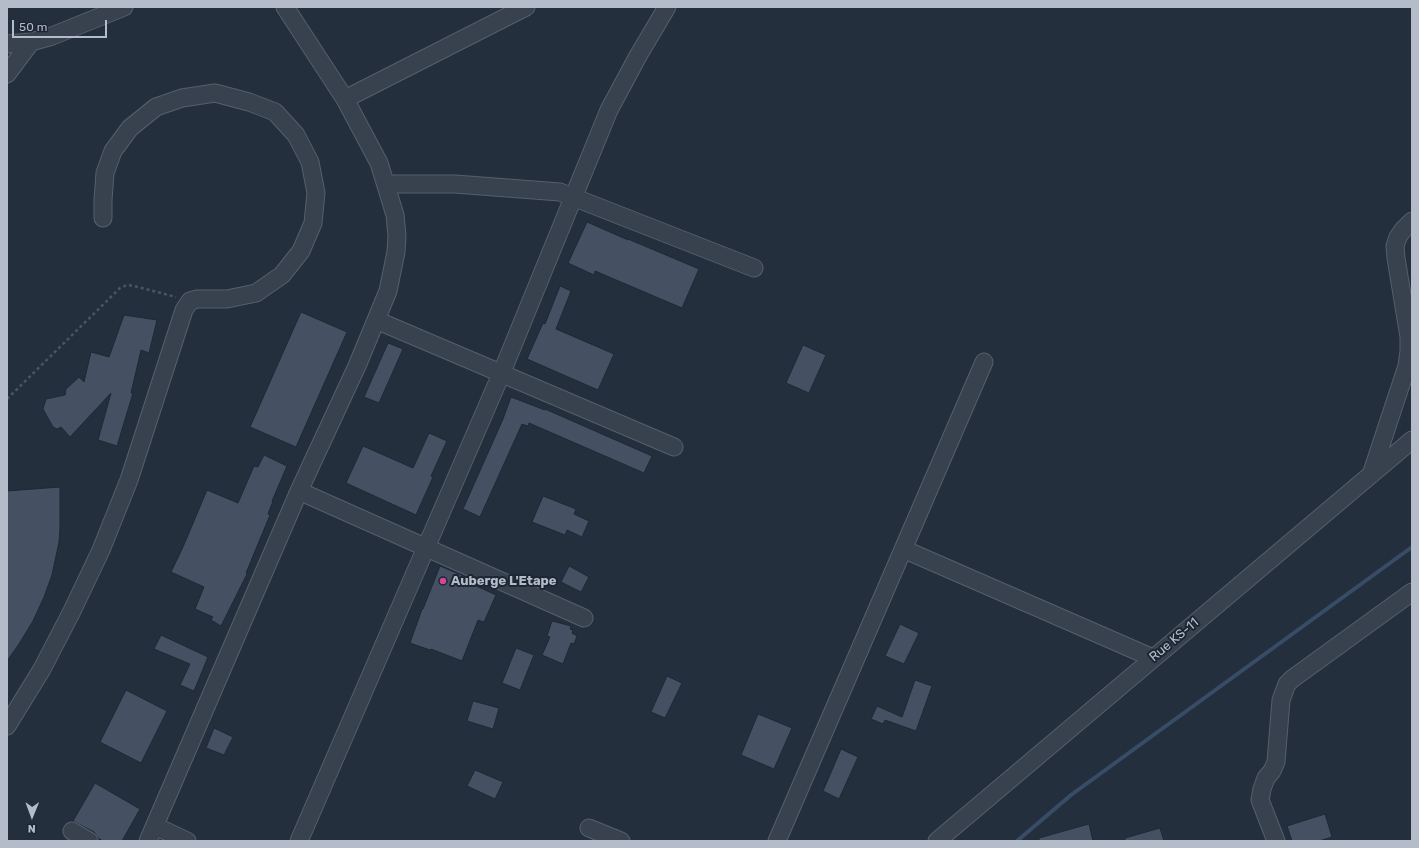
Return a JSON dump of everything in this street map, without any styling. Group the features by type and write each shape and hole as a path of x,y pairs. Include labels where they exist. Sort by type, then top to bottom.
{"street":[{"path":"7,44 31,42 52,36 124,7"},
{"path":"187,841 151,833 299,491 357,366 388,291 396,252 397,226 392,201 379,163 344,99 285,7"},
{"path":"344,99 526,7"},
{"path":"300,841 502,372 609,110 638,56 667,7"},
{"path":"7,74 31,42"},
{"path":"7,726 42,669 101,550 130,480 184,310 190,301 197,299 226,299 256,293 282,275 301,251 313,223 316,192 310,162 296,135 275,112 249,102 215,93 182,98 156,107 130,128 113,151 105,174 103,218"},
{"path":"386,184 463,184 547,190 573,196 754,268"},
{"path":"1371,474 1407,366 1409,337 1395,246 1398,237 1412,221"},
{"path":"376,320 502,372 674,447"},
{"path":"777,841 984,362"},
{"name":"Rue KS-11","path":"937,841 1412,440"},
{"path":"299,491 584,618"},
{"path":"903,549 1153,658"},
{"path":"1276,841 1260,800 1266,778 1272,771 1276,762 1281,700 1287,684 1292,678 1412,592"},
{"path":"589,828 621,841"},
{"path":"72,831 88,841"}],"path":[{"path":"7,398 120,288 127,285 134,286 190,301"}],"building":[{"path":"587,222 699,269 682,308 595,271 594,275 568,263"},
{"path":"560,286 571,291 556,329 614,354 598,390 527,359 543,323 545,324"},
{"path":"301,312 347,332 296,447 250,427"},
{"path":"124,315 157,320 149,353 141,350 131,393 133,393 117,446 98,440 111,393 70,437 61,427 57,429 53,427 43,409 46,399 65,395 66,389 79,377 84,382 91,352 109,357"},
{"path":"388,343 403,349 379,403 364,397"},
{"path":"803,345 826,355 809,393 786,383"},
{"path":"511,397 545,409 652,456 644,473 529,423 528,426 522,424 480,517 463,509 503,419"},
{"path":"429,433 447,441 431,476 433,477 416,515 346,483 363,446 413,468"},
{"path":"264,455 287,466 272,501 268,514 270,515 246,573 247,574 221,626 211,620 213,617 195,609 204,587 171,572 207,490 238,503 254,466 258,467"},
{"path":"60,487 59,542 52,575 33,621 7,661 7,491"},
{"path":"543,496 576,509 574,514 589,521 582,537 567,530 565,535 532,522"},
{"path":"440,566 473,580 472,584 496,595 484,622 478,620 462,661 410,643"},
{"path":"569,566 589,577 581,592 561,582"},
{"path":"552,621 571,626 570,629 573,630 572,633 577,636 574,644 571,643 563,664 542,655 550,637 547,636"},
{"path":"900,624 919,633 904,664 885,656"},
{"path":"161,635 208,657 194,691 180,685 190,664 154,649"},
{"path":"516,648 534,655 520,690 502,683"},
{"path":"667,676 682,683 665,718 651,712"},
{"path":"915,680 932,686 916,731 885,720 883,724 871,719 877,706 902,717"},
{"path":"126,690 167,711 141,763 100,742"},
{"path":"473,701 499,708 493,729 467,721"},
{"path":"758,714 792,728 774,769 741,755"},
{"path":"214,728 233,737 224,755 206,748"},
{"path":"841,749 858,757 839,799 823,791"},
{"path":"475,770 503,782 495,799 467,786"},
{"path":"95,783 140,809 122,841 103,841 98,838 94,832 73,821"},
{"path":"1325,814 1332,837 1319,841 1292,841 1287,826"},
{"path":"1089,824 1093,841 1039,841 1039,838"},
{"path":"1160,828 1164,841 1125,841 1125,838"}],"waterway":[{"path":"1017,841 1071,795 1412,547"}],"place":[{"name":"Auberge L'Etape","path":"443,581"}]}
